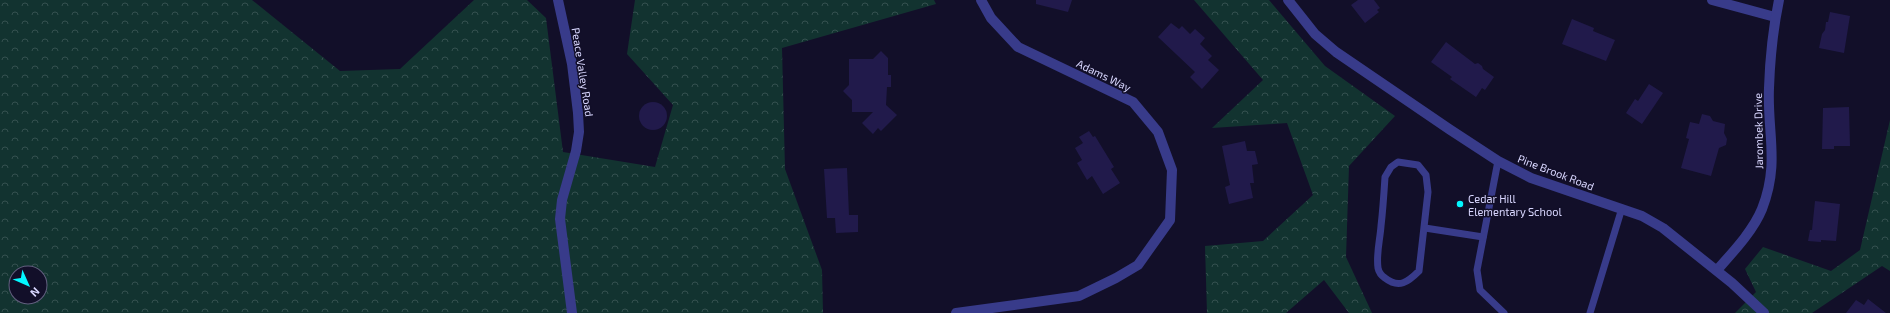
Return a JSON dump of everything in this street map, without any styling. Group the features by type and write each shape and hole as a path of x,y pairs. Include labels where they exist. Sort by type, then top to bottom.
{"street":[{"name":"Peace Valley Road","path":"558,0 572,64 579,132 576,151 562,200 560,219 572,313"},
{"name":"Adams Way","path":"956,313 1078,296 1116,278 1138,265 1170,220 1172,170 1158,132 1133,102 1018,47 990,18 981,0"},
{"name":"Pine Brook Road","path":"1288,0 1315,34 1336,52 1498,161 1531,178 1622,208 1642,216 1664,228 1717,270 1764,313"},
{"path":"1712,0 1775,17"},
{"name":"Jarombek Drive","path":"1717,270 1758,216 1770,181 1773,162 1769,89 1775,17 1778,0"}],"lane":[{"path":"1498,161 1476,270 1480,290 1504,313"},
{"path":"1398,162 1418,165 1426,175 1428,192 1425,228 1418,272 1402,284 1396,284 1382,276 1378,270 1378,252 1385,177 1390,167 1398,162"},
{"path":"1590,313 1622,208"},
{"path":"1425,228 1483,237"}],"green space":[{"path":"0,0 252,0 340,71 400,69 474,0 527,0 546,18 563,152 655,167 673,105 627,54 635,0 934,0 936,4 782,48 785,169 822,270 823,313 0,313"},
{"path":"1194,0 1269,0 1325,66 1395,116 1349,166 1346,257 1372,313 1349,313 1324,280 1286,313 1207,313 1205,246 1263,241 1313,195 1287,123 1212,128 1263,80"},
{"path":"1890,120 1890,271 1882,266 1812,313 1735,313 1756,292 1745,269 1763,247 1831,271 1860,250"}],"building":[{"path":"1036,0 1072,0 1068,12 1036,4"},
{"path":"1358,0 1374,0 1380,8 1377,10 1379,12 1365,23 1351,5"},
{"path":"1830,12 1850,16 1844,53 1819,48 1822,34 1825,30 1826,22 1828,22"},
{"path":"1572,19 1594,28 1593,31 1615,40 1606,61 1562,44"},
{"path":"1171,23 1179,29 1182,26 1190,34 1195,29 1205,38 1200,44 1212,56 1208,60 1219,70 1202,89 1190,77 1195,72 1158,37"},
{"path":"1446,42 1475,64 1478,63 1483,69 1494,77 1485,90 1482,88 1476,97 1450,79 1452,77 1431,62"},
{"path":"881,51 888,58 888,75 891,75 891,87 887,87 886,105 897,115 881,131 878,128 873,134 862,123 873,112 852,112 852,100 843,91 849,85 849,59 873,59"},
{"path":"1649,84 1663,93 1642,124 1626,113 1635,99 1638,101"},
{"path":"653,102 663,106 667,116 663,126 653,130 643,126 639,116 643,106"},
{"path":"1849,107 1850,146 1834,146 1834,149 1822,149 1823,108"},
{"path":"1702,114 1710,116 1713,121 1725,124 1724,133 1727,139 1726,145 1719,148 1711,176 1681,168 1689,139 1686,138 1690,122 1699,124"},
{"path":"1089,131 1093,137 1095,136 1114,167 1111,169 1120,183 1103,194 1092,176 1087,180 1077,163 1082,160 1075,148 1083,143 1079,137"},
{"path":"1245,141 1247,151 1255,151 1258,164 1252,165 1254,183 1250,183 1253,198 1229,204 1225,187 1230,185 1222,146"},
{"path":"847,168 849,215 858,215 858,232 836,233 835,218 827,218 824,169"},
{"path":"1815,201 1840,204 1836,241 1808,241 1810,230 1812,230"},
{"path":"1868,299 1886,313 1846,313 1856,300 1864,305"}],"place":[{"name":"Cedar Hill Elementary School","path":"1460,204"}]}
